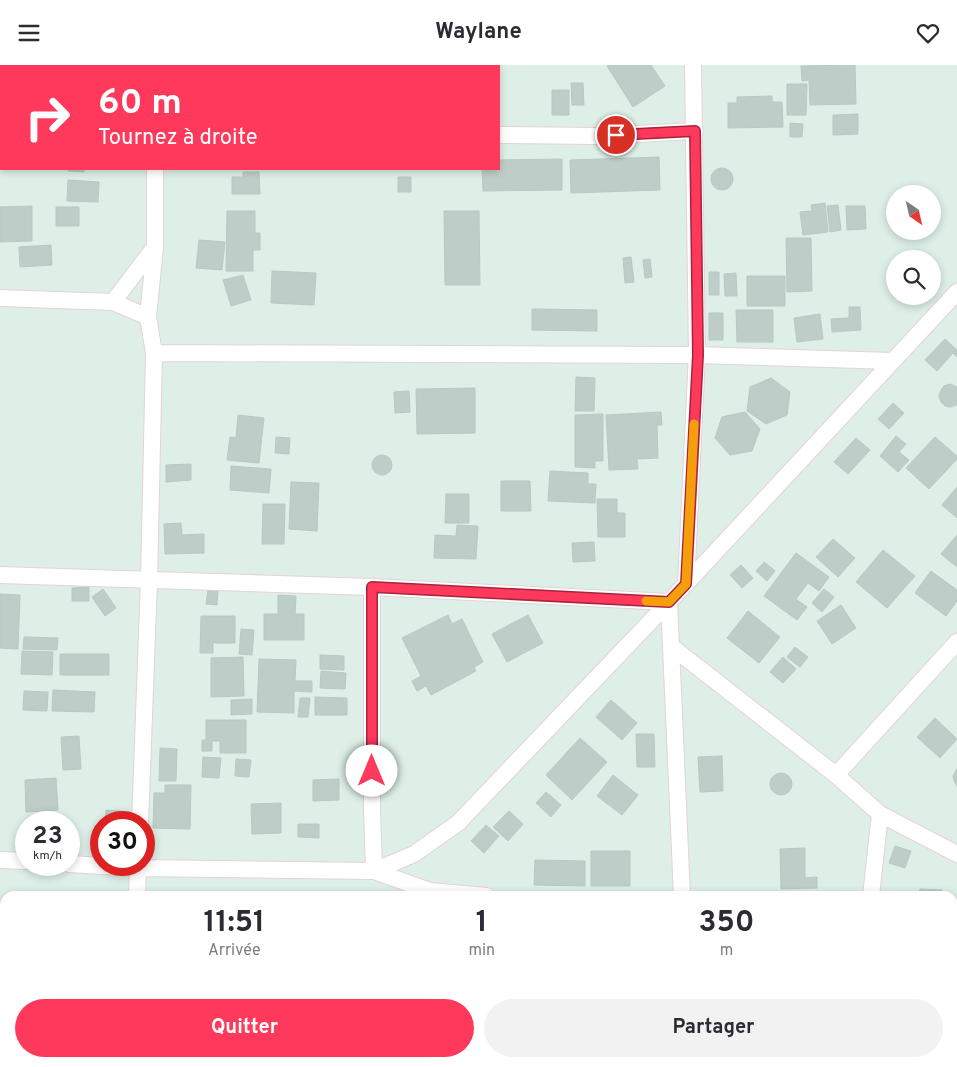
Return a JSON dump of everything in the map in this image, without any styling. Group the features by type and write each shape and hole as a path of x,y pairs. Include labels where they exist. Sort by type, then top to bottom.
{"street":[{"path":"686,584 698,355 693,65"},
{"path":"500,135 596,136 695,131"},
{"path":"140,811 150,581 154,353 148,317 154,247 155,170"},
{"path":"113,302 154,247"},
{"path":"374,871 414,854 458,823 686,584 957,293"},
{"path":"0,298 113,302 148,317"},
{"path":"154,353 698,355 892,361"},
{"path":"0,575 372,587 669,602"},
{"path":"372,587 372,808 374,871"},
{"path":"669,602 682,891"},
{"path":"836,775 957,642"},
{"path":"672,647 836,775 880,814 957,854"},
{"path":"871,891 880,814"},
{"path":"0,860 15,861"},
{"path":"155,866 374,871 430,891"},
{"path":"137,891 138,876"}],"building":[{"path":"651,65 665,86 633,107 607,66"},
{"path":"855,65 856,104 810,105 809,80 802,81 801,66"},
{"path":"571,83 583,83 584,105 572,105"},
{"path":"787,84 807,84 806,115 787,115"},
{"path":"552,90 569,90 569,115 552,115"},
{"path":"772,96 772,102 782,102 783,127 728,128 728,103 737,103 737,97"},
{"path":"858,114 858,134 833,135 833,115"},
{"path":"790,123 803,124 802,137 790,137"},
{"path":"659,157 660,190 571,193 570,160"},
{"path":"562,159 562,190 483,191 482,170 500,170 500,160"},
{"path":"722,168 730,171 733,179 730,187 722,190 714,187 711,179 714,171"},
{"path":"84,170 84,172 68,171"},
{"path":"243,172 259,172 260,194 232,194 232,177 243,177"},
{"path":"398,177 411,177 411,192 398,192"},
{"path":"68,180 99,182 98,202 67,201"},
{"path":"825,203 828,232 803,235 800,212 812,211 811,205"},
{"path":"838,205 841,230 830,232 827,206"},
{"path":"32,206 32,241 0,242 0,207"},
{"path":"846,206 865,206 866,229 847,230"},
{"path":"56,207 79,207 79,226 56,226"},
{"path":"227,211 255,211 255,233 260,233 260,250 253,250 253,271 226,271"},
{"path":"444,211 479,211 480,285 445,285"},
{"path":"786,238 811,238 812,291 787,292"},
{"path":"199,240 225,242 222,270 196,268"},
{"path":"51,245 52,265 20,267 19,247"},
{"path":"631,257 634,282 625,283 623,258"},
{"path":"650,259 652,277 645,278 643,260"},
{"path":"272,271 316,273 314,305 271,303"},
{"path":"709,272 719,272 719,295 709,295"},
{"path":"736,273 737,296 725,296 724,274"},
{"path":"243,275 251,300 231,306 223,280"},
{"path":"747,276 785,276 785,306 747,306"},
{"path":"849,307 860,307 861,330 832,332 831,319 849,318"},
{"path":"532,309 597,310 597,331 532,330"},
{"path":"736,310 773,310 773,342 737,342"},
{"path":"709,313 723,313 723,340 709,340"},
{"path":"820,314 823,339 797,342 794,318"},
{"path":"945,339 957,350 957,357 953,353 937,371 925,360"},
{"path":"576,377 595,378 594,411 575,411"},
{"path":"771,378 790,392 787,415 766,424 747,411 750,387"},
{"path":"950,384 957,387 957,405 950,407 945,406 941,402 939,396 944,386"},
{"path":"475,388 475,433 417,434 416,389"},
{"path":"409,391 410,412 395,413 394,392"},
{"path":"893,403 904,413 889,429 878,419"},
{"path":"661,412 662,425 657,425 658,458 637,459 638,469 609,470 606,415"},
{"path":"745,412 760,429 752,451 730,455 715,438 722,417"},
{"path":"603,414 603,461 595,461 595,468 575,467 575,415"},
{"path":"238,415 264,418 259,463 227,460 230,437 236,438"},
{"path":"896,436 906,444 899,452 909,460 898,472 880,456"},
{"path":"276,437 290,438 289,454 275,453"},
{"path":"935,437 957,456 957,459 929,489 906,468"},
{"path":"856,438 870,450 848,474 834,462"},
{"path":"382,455 389,458 392,465 389,472 382,475 375,472 372,465 375,458"},
{"path":"191,464 191,480 166,482 166,465"},
{"path":"231,466 271,469 269,493 230,490"},
{"path":"550,471 588,473 588,484 596,484 595,503 548,501"},
{"path":"501,481 530,481 531,511 501,511"},
{"path":"291,482 319,483 317,531 289,529"},
{"path":"957,487 957,518 942,505"},
{"path":"446,494 469,494 469,523 445,523"},
{"path":"597,499 617,499 617,513 625,513 625,537 598,537"},
{"path":"263,504 285,504 284,544 262,544"},
{"path":"181,523 182,535 204,534 204,553 165,554 164,524"},
{"path":"457,525 478,526 476,559 434,558 435,535 456,536"},
{"path":"957,535 957,567 941,554"},
{"path":"833,539 855,558 838,577 816,557"},
{"path":"594,542 595,561 573,562 572,543"},
{"path":"883,550 915,576 887,608 856,582"},
{"path":"796,553 829,577 819,591 808,583 796,599 807,607 797,620 764,596"},
{"path":"764,562 775,571 767,581 756,571"},
{"path":"741,565 753,578 742,588 730,575"},
{"path":"931,571 957,590 957,601 946,616 915,593"},
{"path":"89,587 89,601 72,601 72,588"},
{"path":"103,589 116,608 105,616 92,597"},
{"path":"824,589 834,597 822,612 812,603"},
{"path":"208,590 218,591 217,605 206,604"},
{"path":"0,594 20,595 18,649 0,648"},
{"path":"278,595 296,596 295,614 304,614 304,640 264,640 264,614 278,614"},
{"path":"841,605 856,628 832,644 817,621"},
{"path":"748,611 780,637 759,663 727,638"},
{"path":"448,615 452,624 462,619 483,662 474,667 476,671 431,695 426,686 417,691 412,681 421,676 402,638"},
{"path":"528,615 543,643 507,662 492,634"},
{"path":"201,616 235,616 235,643 213,643 213,653 200,653"},
{"path":"241,629 254,630 252,655 239,654"},
{"path":"24,637 58,638 57,650 23,649"},
{"path":"795,647 808,657 800,667 787,657"},
{"path":"22,651 53,652 52,675 21,674"},
{"path":"60,654 109,654 109,675 60,675"},
{"path":"320,655 344,656 344,670 320,669"},
{"path":"243,657 244,696 211,697 211,658"},
{"path":"783,657 796,669 783,683 770,672"},
{"path":"259,659 296,660 295,681 312,681 312,692 294,691 294,713 257,712"},
{"path":"321,671 346,673 345,689 320,688"},
{"path":"53,690 95,692 94,712 52,711"},
{"path":"24,691 48,692 47,711 23,710"},
{"path":"315,697 347,698 347,715 315,715"},
{"path":"300,698 310,698 308,717 298,717"},
{"path":"252,699 252,714 231,715 231,700"},
{"path":"611,700 637,723 622,740 596,717"},
{"path":"935,718 957,739 940,758 917,737"},
{"path":"206,720 246,720 246,753 220,753 220,741 212,741 212,751 202,751 202,740 206,740"},
{"path":"636,734 654,734 655,767 637,767"},
{"path":"79,736 81,769 63,770 61,737"},
{"path":"580,738 607,762 572,800 546,775"},
{"path":"160,748 177,749 176,781 159,781"},
{"path":"722,756 723,791 700,792 698,757"},
{"path":"203,757 221,758 219,778 202,777"},
{"path":"236,759 251,760 249,777 235,776"},
{"path":"957,769 957,786 953,776"},
{"path":"781,773 791,780 792,784 785,794 781,795 771,788 770,784 777,774"},
{"path":"613,775 638,795 622,815 597,796"},
{"path":"56,778 58,810 26,811 25,780"},
{"path":"339,779 339,800 313,801 313,780"},
{"path":"165,785 191,785 190,829 155,828 154,793 165,793"},
{"path":"546,792 561,805 551,817 536,803"},
{"path":"281,803 281,833 252,834 251,804"},
{"path":"509,811 523,824 508,841 493,827"},
{"path":"298,824 319,824 319,838 298,837"},
{"path":"486,825 499,836 484,853 471,841"},
{"path":"895,846 911,851 905,868 889,863"},
{"path":"805,848 805,878 817,877 817,888 781,889 780,849"},
{"path":"591,851 630,851 630,886 591,886"},
{"path":"535,860 585,861 585,886 534,885"},
{"path":"920,889 942,890 942,891 920,891"}],"slow traffic":[{"path":"646,601 669,602 686,584 694,424"}],"route":[{"path":"372,771 372,587 669,602 686,584 698,355 695,131 616,135"}]}
